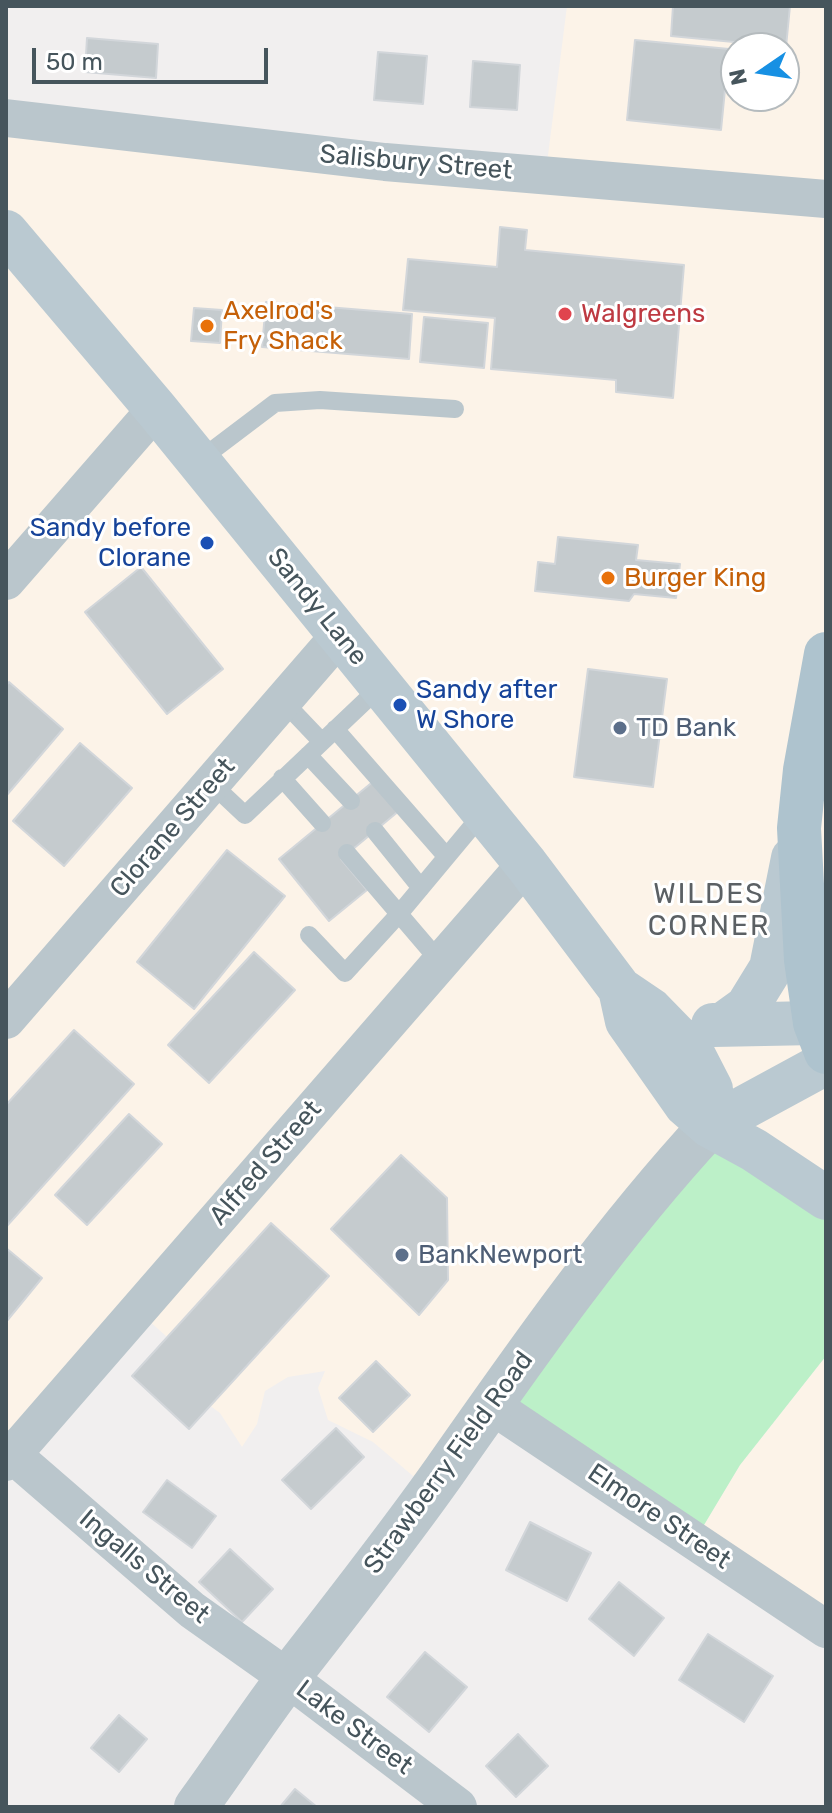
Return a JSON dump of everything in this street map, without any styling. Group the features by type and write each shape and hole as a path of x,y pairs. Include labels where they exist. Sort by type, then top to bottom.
{"main road":[{"name":"Sandy Lane","path":"6,232 156,409 636,999 627,1021 686,1105 710,1126 754,1150 826,1198"},
{"path":"722,1025 747,1007 771,968 799,828 805,770 826,654"},
{"path":"799,828 806,960 823,1039"},
{"path":"636,999 683,1026 722,1025 823,1039"},
{"path":"710,1126 823,1039"}],"street":[{"name":"Salisbury Street","path":"6,118 385,162 826,199"},
{"path":"6,581 156,409"},
{"name":"Clorane Street","path":"6,1020 340,635"},
{"name":"Alfred Street","path":"8,1455 526,864"},
{"name":"Strawberry Field Road","path":"196,1807 564,1304 666,1174 710,1126"},
{"name":"Elmore Street","path":"491,1405 826,1629"},
{"name":"Ingalls Street","path":"8,1455 192,1610 288,1678"},
{"name":"Lake Street","path":"288,1678 458,1807"}],"lane":[{"path":"197,462 275,403 320,400 455,409"},
{"path":"211,783 245,815 381,686"},
{"path":"283,701 322,742 446,856"},
{"path":"322,742 351,801"},
{"path":"282,778 322,823"},
{"path":"309,935 345,973 484,812"},
{"path":"375,831 421,888"},
{"path":"347,853 441,963"}],"shaded area":[{"path":"567,6 826,6 826,1196 724,1111 426,1487 373,1442 328,1420 318,1388 325,1371 288,1377 265,1391 257,1424 242,1447 220,1413 205,1402 193,1360 148,1320 6,1450 6,117 546,171"},
{"path":"826,1356 826,1631 695,1540 740,1465"}],"green space":[{"path":"714,1113 826,1196 826,1356 740,1465 695,1540 493,1397"}],"building":[{"path":"673,6 790,6 787,32 720,32 720,41 671,36"},
{"path":"87,38 158,44 156,78 85,72"},
{"path":"635,40 720,48 721,130 627,120"},
{"path":"378,52 427,56 423,104 374,100"},
{"path":"473,61 520,65 517,110 470,107"},
{"name":"Walgreens","path":"500,227 527,230 525,250 684,265 673,398 616,392 616,380 491,369 495,318 403,310 408,259 497,267"},
{"path":"266,302 412,314 409,359 262,347"},
{"name":"Axelrod's Fry Shack","path":"194,308 222,310 220,343 191,341"},
{"path":"424,317 488,323 484,368 420,362"},
{"name":"Burger King","path":"558,537 638,545 636,560 680,564 676,598 634,594 629,601 535,591 538,562 555,564"},
{"path":"141,567 223,669 167,714 85,612"},
{"name":"TD Bank","path":"588,669 667,679 653,787 574,777"},
{"path":"9,682 63,729 6,796 6,686"},
{"path":"80,743 132,788 64,866 13,821"},
{"path":"375,780 400,810 341,859 367,890 329,921 279,859"},
{"path":"227,850 285,896 194,1009 137,962"},
{"path":"254,952 295,990 209,1083 168,1045"},
{"path":"74,1030 134,1084 6,1227 6,1105"},
{"path":"129,1114 162,1144 87,1225 55,1195"},
{"name":"BankNewport","path":"401,1155 447,1198 448,1280 419,1315 331,1229"},
{"path":"271,1223 329,1276 189,1429 132,1376"},
{"path":"6,1248 42,1278 6,1322"},
{"path":"376,1361 410,1395 373,1432 339,1398"},
{"path":"336,1428 364,1457 311,1509 282,1480"},
{"path":"167,1480 216,1516 192,1548 143,1512"},
{"path":"530,1522 591,1553 567,1601 506,1570"},
{"path":"230,1549 273,1589 242,1622 199,1582"},
{"path":"619,1582 664,1618 634,1656 589,1619"},
{"path":"708,1634 773,1676 744,1722 679,1680"},
{"path":"425,1652 467,1687 429,1732 387,1697"},
{"path":"119,1715 147,1739 119,1772 91,1748"},
{"path":"518,1734 548,1766 516,1797 486,1766"},
{"path":"295,1789 317,1807 280,1807"}],"place":[{"name":"Walgreens","path":"565,314"},
{"name":"Axelrod's Fry Shack","path":"207,326"},
{"name":"Sandy before Clorane","path":"207,543"},
{"name":"Burger King","path":"608,578"},
{"name":"Sandy after W Shore","path":"400,705"},
{"name":"TD Bank","path":"620,728"},
{"name":"BankNewport","path":"402,1255"}],"district":[{"name":"WILDES CORNER","path":"709,911"}]}
